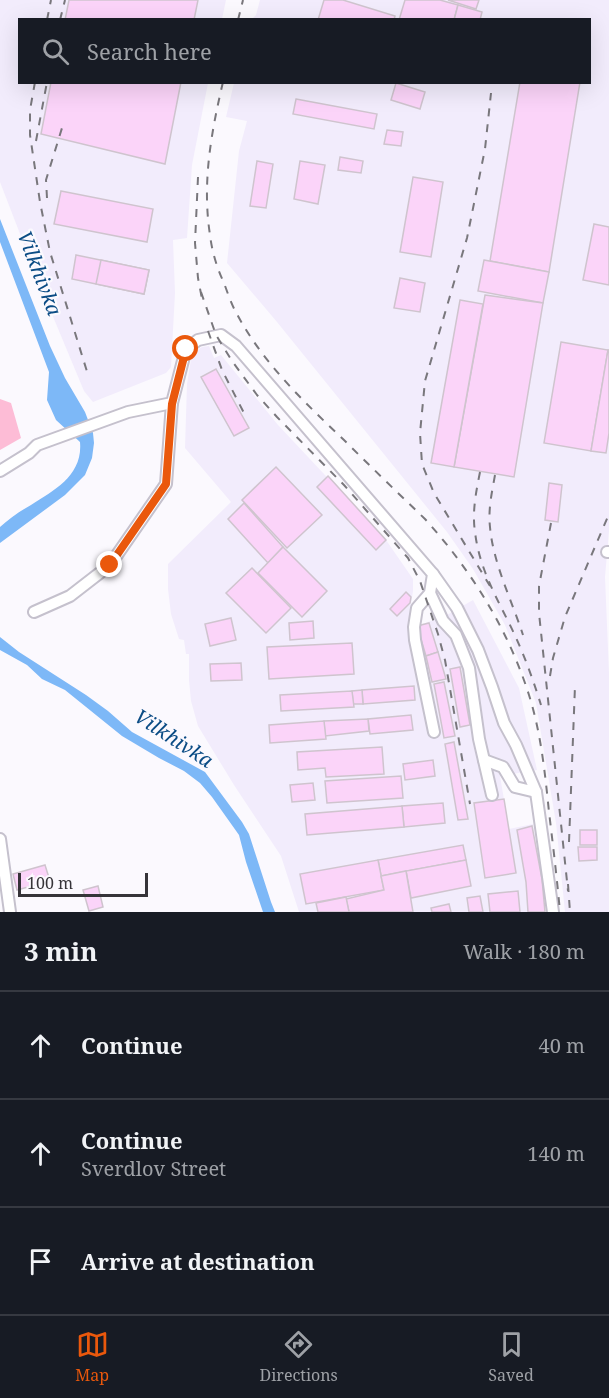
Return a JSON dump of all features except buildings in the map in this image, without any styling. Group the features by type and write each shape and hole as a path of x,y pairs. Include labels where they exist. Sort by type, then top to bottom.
{"street":[{"path":"34,612 70,596 110,565 166,484 172,404 186,349 198,340 221,335 236,346 433,574 457,608 478,650 504,723 536,792 553,912"},
{"path":"0,471 29,453 37,445 128,412 172,404"},
{"path":"433,574 430,593 417,608 414,627 434,732"},
{"path":"430,593 443,621 456,635 469,668 475,718 492,795"},
{"path":"483,760 503,767 515,787 536,792"},
{"path":"0,839 10,912"}],"shaded area":[{"path":"0,0 226,0 222,18 18,18 18,84 208,84 192,165 187,238 173,240 175,293 171,367 166,373 93,402 84,391 0,182"},
{"path":"260,0 609,0 609,531 605,577 609,673 609,912 565,912 556,823 536,703 505,625 473,569 447,532 227,263 239,151 247,121 226,117 234,84 591,84 591,18 253,18"},
{"path":"209,346 214,358 221,355 278,425 386,540 413,579 408,624 417,626 447,615 473,600 519,688 537,770 500,776 509,829 533,824 545,912 299,912 281,856 198,726 191,701 189,654 186,654 184,640 179,639 171,614 168,564 231,502 185,448 187,384 192,353"},
{"path":"0,399 11,403 21,438 0,450"}],"water":[{"path":"0,219 50,346 85,412 93,433 94,443 92,458 85,475 65,495 0,543 0,527 66,480 77,464 80,442 56,420 47,400 49,372 0,242"},
{"path":"0,637 19,652 86,695 132,732 205,772 249,834 275,912 263,912 239,835 200,783 184,771 122,736 65,690 42,679 27,665 0,650"}],"railway":[{"path":"47,18 51,0"},
{"path":"60,18 65,0"},
{"path":"238,18 243,0"},
{"path":"35,84 30,110 30,135 40,202 50,252 89,378"},
{"path":"36,141 47,84"},
{"path":"223,84 209,158 207,196 212,248 230,300 248,334 286,382 442,538 473,580 499,624 520,671 537,724 560,912"},
{"path":"490,586 434,493 422,464 420,433 425,381 467,238 485,149 491,93"},
{"path":"47,198 46,180 62,128"},
{"path":"198,177 195,243 202,299"},
{"path":"201,292 216,335 257,395 344,485 408,558 420,581 445,660 470,804"},
{"path":"208,331 222,370 244,413"},
{"path":"480,472 474,517 480,556 493,590 514,633 541,705"},
{"path":"495,475 490,514 492,541 499,568 523,635"},
{"path":"550,676 565,617 609,514"},
{"path":"551,523 539,586 539,613 568,891"},
{"path":"569,842 575,686"},
{"path":"568,884 570,912"}],"route":[{"path":"110,565 166,484 172,404 186,349"}],"water label":[{"name":"Vilkhivka","path":"40,273"},
{"name":"Vilkhivka","path":"174,738"}]}
